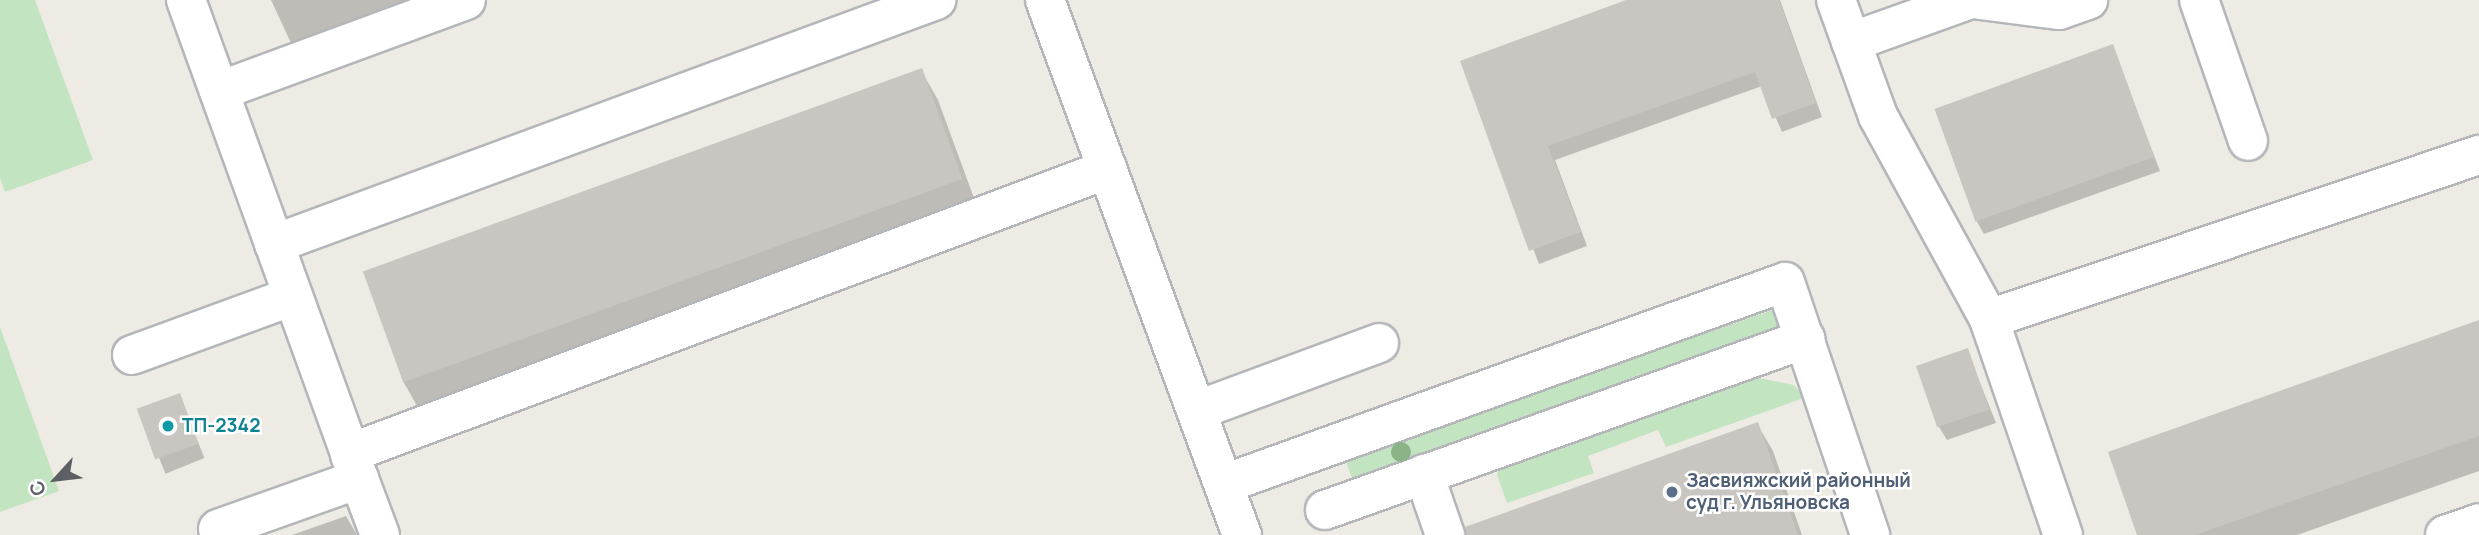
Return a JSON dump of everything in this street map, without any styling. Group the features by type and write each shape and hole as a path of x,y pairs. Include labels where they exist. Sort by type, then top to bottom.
{"lane":[{"path":"186,0 380,535"},
{"path":"219,91 466,0"},
{"path":"274,244 936,0"},
{"path":"1836,0 1878,116 1989,319 2063,535"},
{"path":"1851,42 1968,0"},
{"path":"1980,0 2059,10 2088,0"},
{"path":"2199,0 2248,141"},
{"path":"1053,2 1108,169 1242,535"},
{"path":"1989,319 2479,155"},
{"path":"218,529 354,466 1108,169"},
{"path":"1224,484 1786,282 1870,535"},
{"path":"132,355 293,296"},
{"path":"1306,455 1330,522 1424,474 1805,339"},
{"path":"1198,410 1379,344"},
{"path":"1424,474 1445,535"},
{"path":"2445,535 2479,523"}],"green space":[{"path":"0,0 35,0 93,160 5,192 0,178"},
{"path":"1773,310 1782,336 1354,484 1345,457"},
{"path":"0,327 59,491 0,512"},
{"path":"1754,377 1794,385 1804,398 1666,447 1658,430 1588,456 1594,473 1507,503 1497,475 1501,464"}],"building":[{"path":"1626,0 1779,0 1816,103 1772,119 1755,72 1548,146 1581,232 1529,251 1460,61"},
{"path":"2113,44 2154,157 1976,222 1934,109"},
{"path":"922,68 962,179 403,382 363,272"},
{"path":"2479,320 2479,436 2195,535 2137,535 2108,452"},
{"path":"1968,348 1989,409 1937,427 1916,366"},
{"name":"ТП-2342","path":"180,393 198,444 155,459 137,409"},
{"name":"Засвияжский районный суд г. Ульяновска","path":"1758,422 1798,535 1466,535 1465,527"}],"place":[{"name":"ТП-2342","path":"168,426"},
{"name":"Засвияжский районный суд г. Ульяновска","path":"1672,492"}]}
